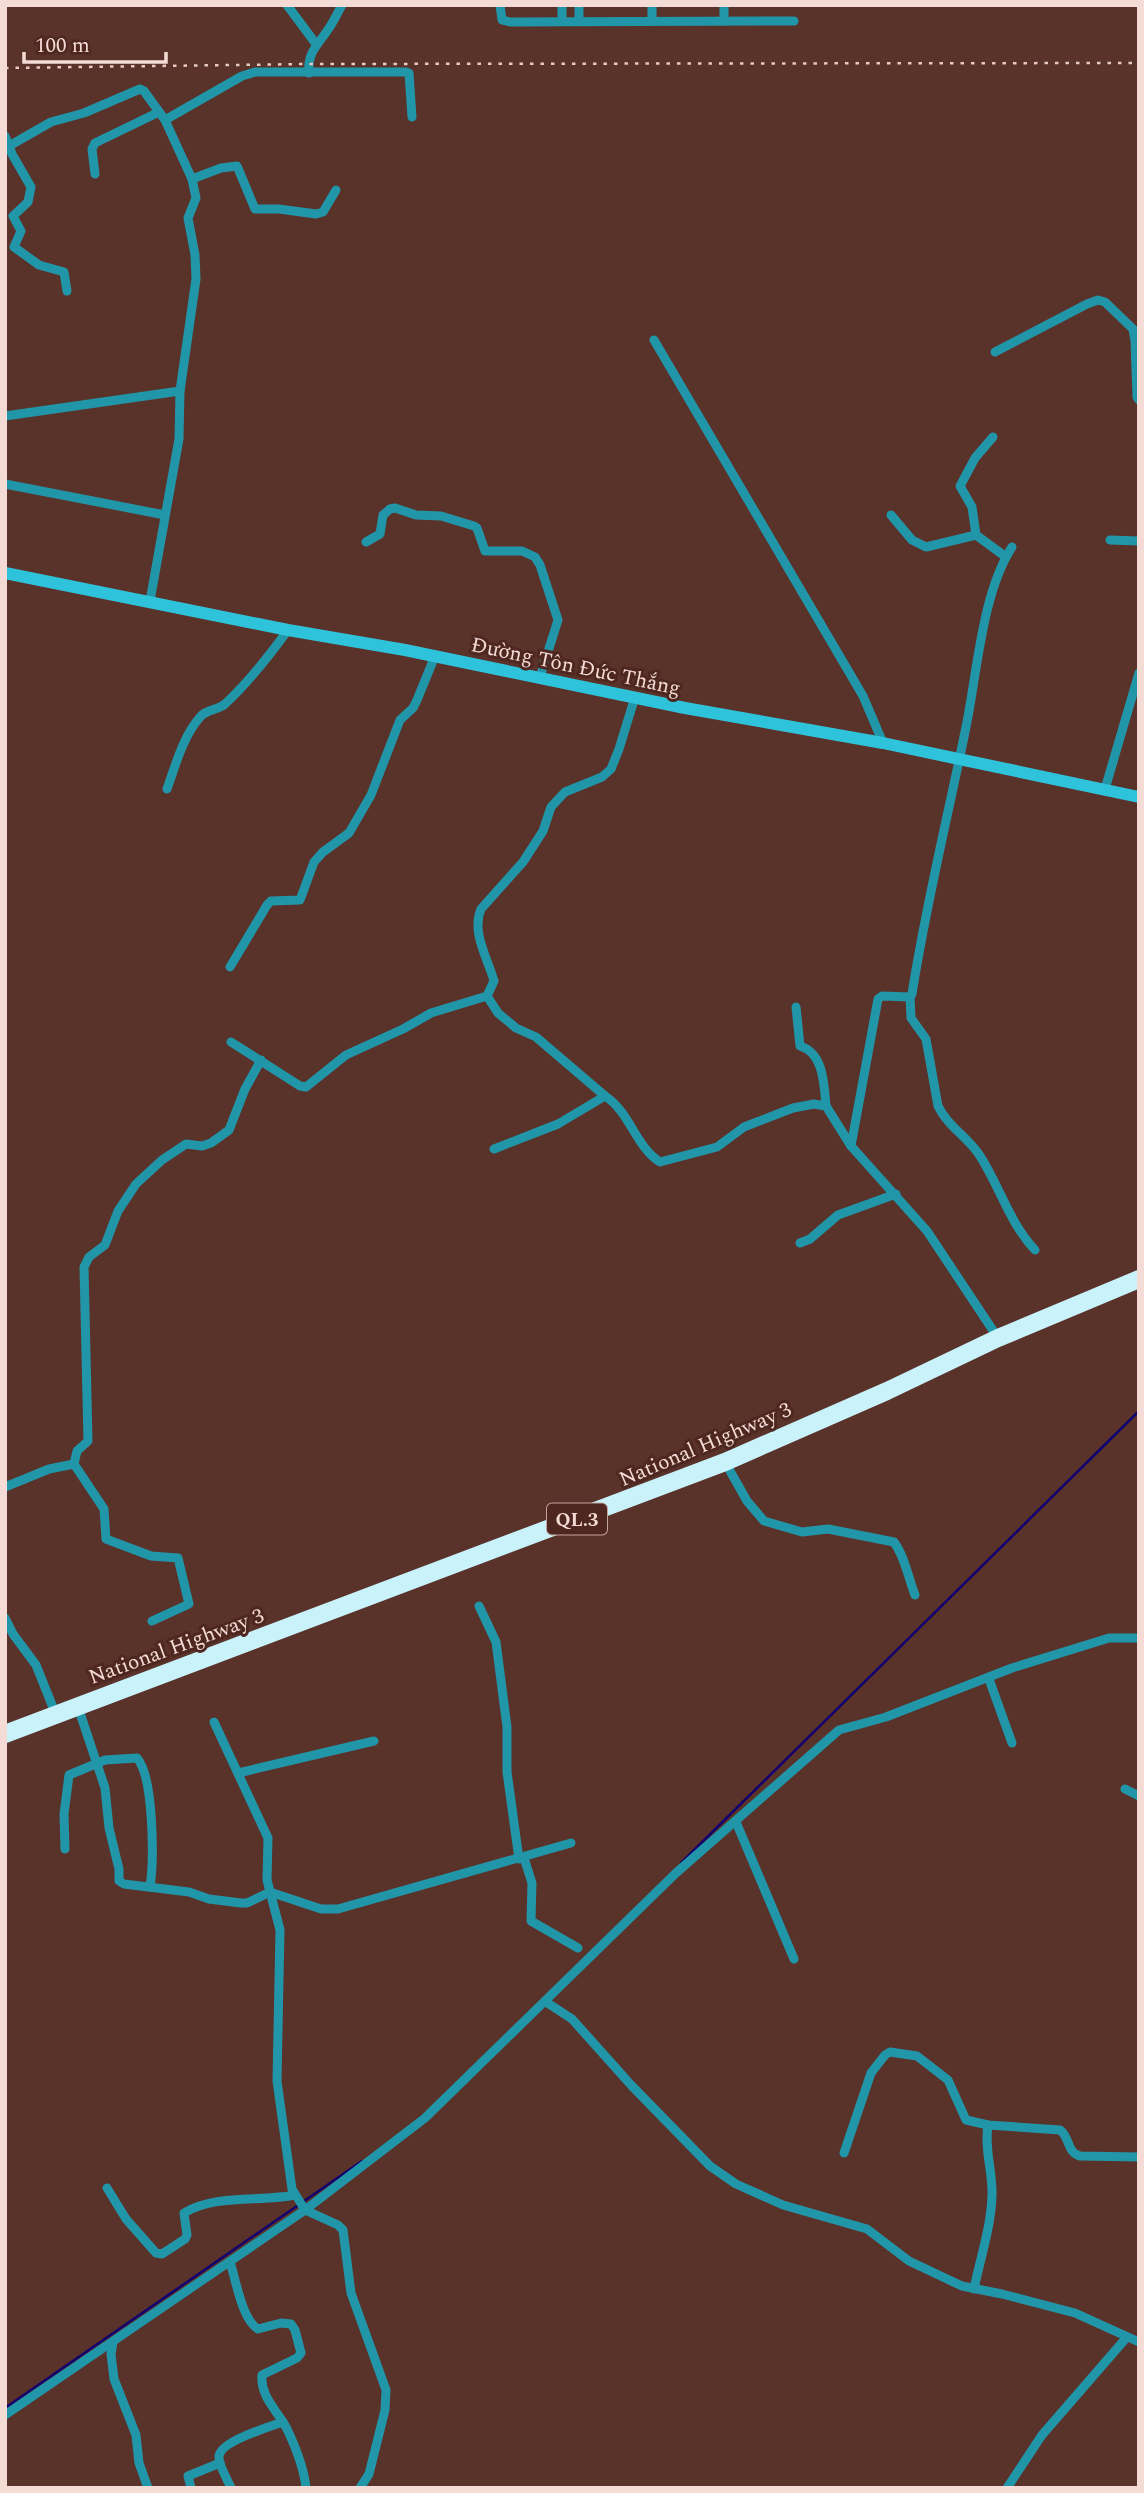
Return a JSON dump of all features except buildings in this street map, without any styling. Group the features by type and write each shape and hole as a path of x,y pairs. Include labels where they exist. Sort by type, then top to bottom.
{"highway":[{"name":"National Highway 3","path":"5,1734 725,1462 998,1338 1139,1279"}],"main road":[{"name":"Đường Tôn Đức Thắng","path":"5,573 883,743 1139,797"}],"street":[{"path":"287,5 316,44"},
{"path":"309,73 308,64 316,44 328,30 342,5"},
{"path":"500,5 504,21 794,21"},
{"path":"562,5 562,21"},
{"path":"579,5 579,21"},
{"path":"652,5 652,21"},
{"path":"724,5 724,20"},
{"path":"94,174 92,149 95,143 162,116 255,72 409,73 412,117"},
{"path":"67,291 64,272 39,265 14,247 21,230 13,216 28,202 31,187 7,141 51,122 84,113 136,90 144,91 162,116 192,179 196,198 188,218 197,279 180,391 179,439 150,601"},
{"path":"192,179 221,168 237,166 255,209 279,209 316,215 323,212 336,190"},
{"path":"995,352 1087,304 1098,300 1105,302 1133,329 1139,400"},
{"path":"654,340 863,696 883,743"},
{"path":"5,416 180,391"},
{"path":"976,536 975,516 960,486 975,458 993,438"},
{"path":"5,484 166,515"},
{"path":"366,542 380,534 383,515 395,508 416,514 441,516 474,526 485,551 522,551 535,557 558,620 540,677"},
{"path":"891,515 912,540 926,547 976,536 1006,557"},
{"path":"1110,540 1139,541"},
{"path":"1012,547 989,604 910,997 911,1018 926,1039 938,1106 955,1130 965,1136 979,1155 1000,1191 1010,1217 1035,1250"},
{"path":"167,789 181,748 203,714 223,705 257,671 288,629"},
{"path":"230,967 267,905 271,901 300,900 314,862 349,833 376,785 400,720 413,708 435,656"},
{"path":"1105,789 1139,673"},
{"path":"231,1042 300,1086 306,1087 346,1055 403,1029 430,1013 487,996 494,981 478,930 481,909 523,862 543,831 551,807 565,792 602,777 611,769 620,749 635,697"},
{"path":"487,996 498,1013 516,1028 536,1037 616,1104 650,1156 660,1162 717,1147 744,1127 793,1108 814,1104 826,1106"},
{"path":"851,1146 878,999 882,996 910,997"},
{"path":"796,1007 800,1046 811,1050 814,1055 821,1072 826,1106 851,1146 896,1194 936,1244 998,1338"},
{"path":"152,1621 189,1604 178,1559 151,1556 106,1539 104,1509 74,1464 77,1451 88,1441 89,1432 86,1401 86,1262 105,1245 127,1196 153,1168 186,1144 202,1146 229,1130 245,1089 261,1060"},
{"path":"494,1149 558,1124 604,1096"},
{"path":"800,1243 810,1239 838,1215 896,1194"},
{"path":"725,1462 747,1501 764,1521 802,1532 828,1529 894,1542 904,1559 906,1574 915,1595"},
{"path":"5,1487 49,1469 74,1464"},
{"path":"479,1606 496,1642 507,1727 507,1772 521,1859 532,1883 531,1921 578,1948"},
{"path":"5,1618 13,1634 36,1665 56,1715"},
{"path":"5,2415 230,2262 300,2203 425,2119 667,1883 839,1730 886,1717 1012,1668 1110,1638 1139,1638"},
{"path":"989,1679 1012,1743"},
{"path":"78,1707 105,1788 119,1881 124,1884 241,1903 247,1903 270,1892 330,1910 571,1843"},
{"path":"214,1722 268,1838 266,1873 280,1930 277,2081 300,2203"},
{"path":"239,1773 374,1741"},
{"path":"65,1849 64,1814 69,1775 105,1760 137,1758 140,1760 150,1803 154,1845 150,1887"},
{"path":"1125,1789 1139,1796"},
{"path":"736,1822 794,1959"},
{"path":"546,2002 572,2019 631,2085 722,2176 783,2205 867,2230 909,2261 974,2289 1075,2313 1139,2342"},
{"path":"844,2152 871,2073 884,2055 896,2052 921,2059 951,2084 966,2120 988,2125 1060,2130 1072,2152 1080,2156 1139,2157"},
{"path":"974,2289 991,2207 992,2185 986,2147 988,2125"},
{"path":"107,2188 126,2219 156,2253 162,2254 185,2239 187,2235 184,2213 220,2202 272,2199 300,2203 343,2230 351,2293 386,2390 385,2410 372,2461 367,2479 360,2488"},
{"path":"230,2262 251,2325 258,2329 281,2323 291,2324 295,2330 301,2353 297,2358 262,2375 263,2392 283,2422 303,2469 306,2488"},
{"path":"1007,2488 1042,2435 1127,2337"},
{"path":"113,2342 111,2360 114,2379 136,2435 139,2463 148,2488"},
{"path":"231,2488 220,2463 219,2456 223,2448 283,2422"},
{"path":"191,2488 188,2476 220,2463"}],"waterway":[{"path":"681,1863 1139,1411"},
{"path":"5,2408 362,2161"}],"railway":[{"path":"5,68 308,64 1139,63"}]}
